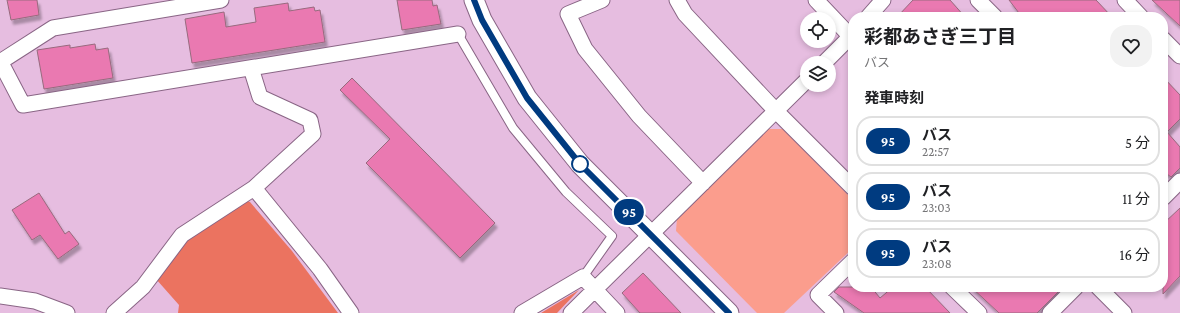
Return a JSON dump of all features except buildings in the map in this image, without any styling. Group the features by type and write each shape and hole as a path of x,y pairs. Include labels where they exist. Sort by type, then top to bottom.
{"street":[{"path":"221,0 53,28 0,62 23,105 458,34"},
{"path":"474,0 482,20 527,98 580,164 651,233 729,313"},
{"path":"602,0 568,14 585,49 639,116 703,183"},
{"path":"677,0 685,14 776,111 848,183"},
{"path":"816,0 848,32"},
{"path":"872,12 883,0"},
{"path":"978,0 990,12"},
{"path":"1124,0 1137,12"},
{"path":"831,56 848,40"},
{"path":"1168,43 1180,56"},
{"path":"114,313 144,287 182,235 254,188 313,134 310,120 260,97 251,68"},
{"path":"571,313 800,87"},
{"path":"254,188 320,268 351,313"},
{"path":"836,313 818,295 848,266"},
{"path":"522,313 583,277 617,313"},
{"path":"957,292 979,313"},
{"path":"1050,313 1071,292"},
{"path":"1103,292 1124,313"},
{"path":"0,296 35,302 67,313"}],"lane":[{"path":"458,34 513,128 566,192 612,236 583,277"}],"shaded area":[{"path":"767,129 783,129 848,195 848,253 784,313 757,313 676,231 677,218"},
{"path":"245,200 250,202 292,251 338,313 178,313 179,305 156,279 184,240"},
{"path":"579,290 557,313 541,313"}],"bus line":[{"name":"95","path":"474,0 482,20 527,98 580,164 651,233 729,313"}]}
